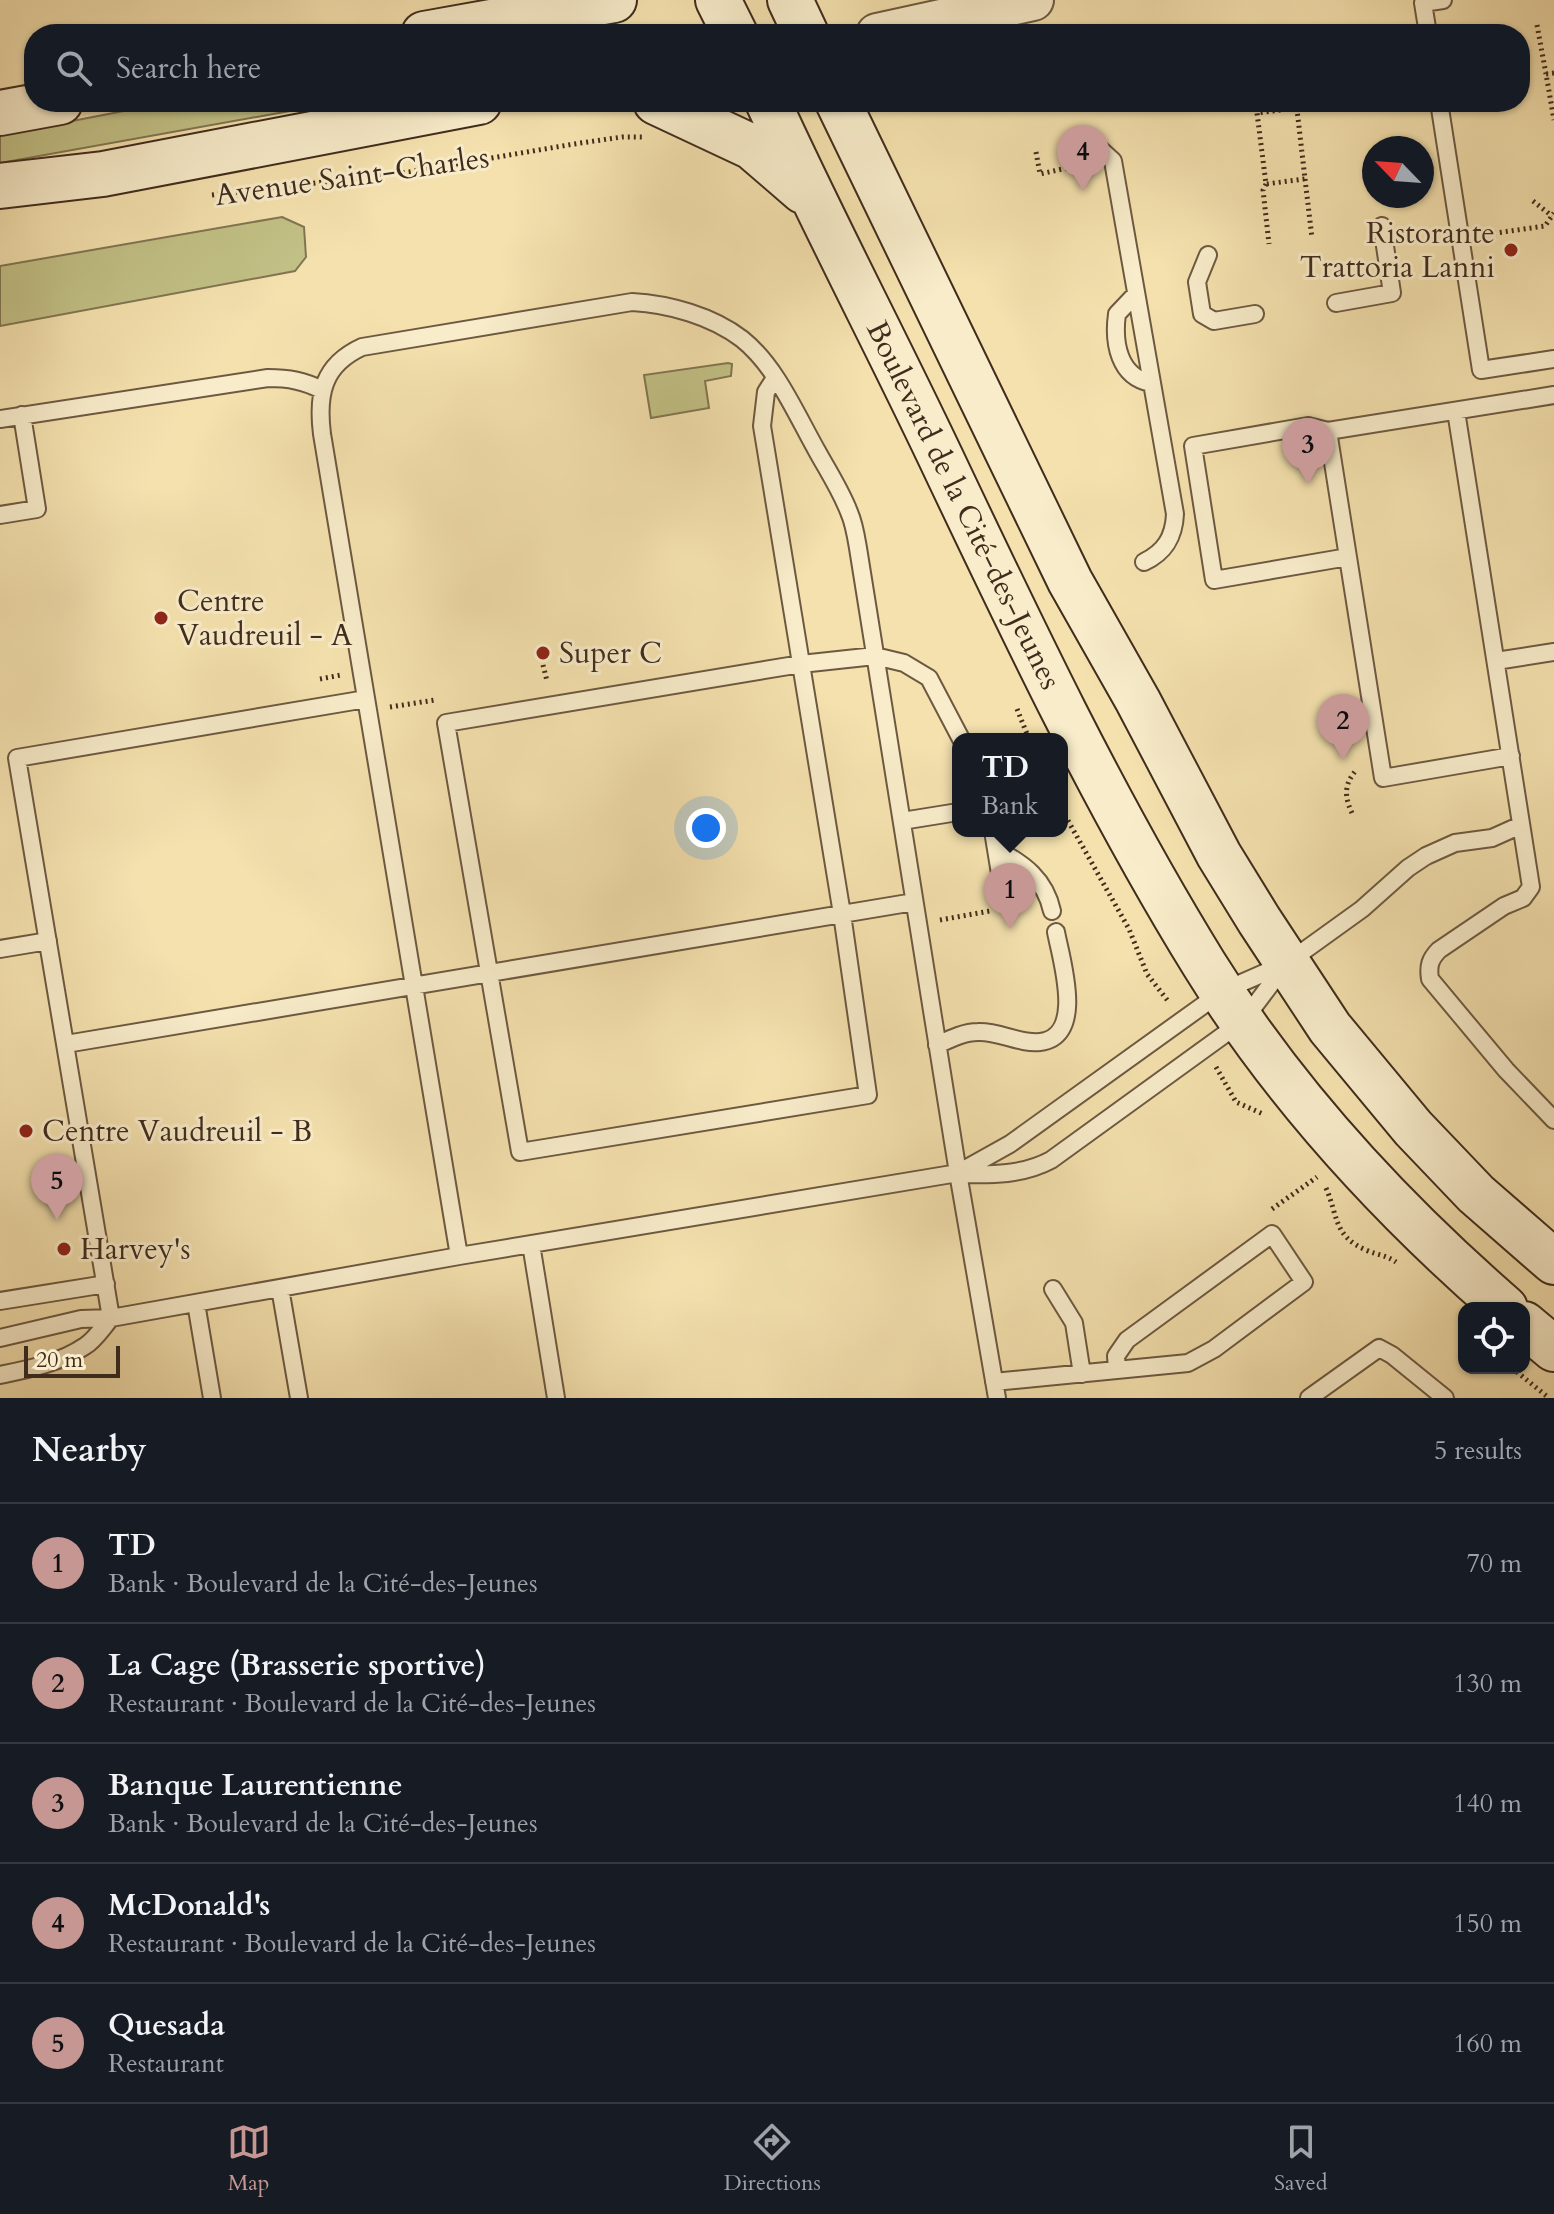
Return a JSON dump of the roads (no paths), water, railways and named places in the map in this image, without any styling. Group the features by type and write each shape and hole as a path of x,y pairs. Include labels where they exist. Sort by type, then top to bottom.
{"main road":[{"path":"480,24 614,0"},
{"path":"718,0 730,24"},
{"path":"790,0 801,24"},
{"path":"0,113 24,109"},
{"name":"Avenue Saint-Charles","path":"0,186 103,174 427,112"},
{"name":"Boulevard de la Cité-des-Jeunes","path":"773,112 1047,680 1144,861 1233,1006 1308,1106 1360,1166 1461,1269 1498,1302"},
{"name":"Boulevard de la Cité-des-Jeunes","path":"843,112 1063,568 1146,715 1219,855 1330,1028 1413,1128 1476,1194 1554,1262"},
{"path":"654,120 752,147 817,204"},
{"path":"1530,1329 1554,1349"}],"street":[{"path":"923,24 1033,0"}],"lane":[{"path":"1426,24 1423,3 1443,0"},
{"path":"1441,112 1481,370 1554,359"},
{"path":"1090,140 1113,161 1175,514 1175,526 1164,549 1144,562"},
{"path":"1336,303 1392,293 1382,226"},
{"path":"1208,255 1197,282 1202,314 1214,321 1255,314"},
{"path":"1135,295 1116,319 1120,355 1129,374 1151,383"},
{"path":"459,1256 320,418 322,390 336,363 346,354 362,347 632,302 677,309 727,328 753,349 775,378 850,512 996,1390 1082,1374 1117,1370 1197,1360 1304,1282 1272,1234 1127,1340 1116,1356 1117,1370"},
{"path":"0,419 268,378 290,378 322,390"},
{"path":"775,378 766,392 762,426 801,664 842,914 868,1095 520,1152 446,723 801,664 875,656 904,663 929,678 958,733"},
{"path":"1348,557 1214,580 1193,446 1308,426 1328,431 1554,395"},
{"path":"1456,411 1531,880 1528,894 1504,906 1439,950 1431,957 1428,967 1430,979 1438,991 1554,1120"},
{"path":"0,515 37,509 22,415"},
{"path":"1328,431 1383,778 1511,756"},
{"path":"1496,661 1554,652"},
{"path":"0,1375 39,1367 71,1354 88,1345 111,1318 17,758 366,699"},
{"path":"902,821 952,813"},
{"path":"0,1338 81,1319 111,1318 958,1173 1008,1173 1038,1167 1051,1160 1287,963 1362,909 1408,868 1455,843 1492,838 1521,825"},
{"path":"994,837 1003,892"},
{"path":"996,849 1017,860 1032,873 1043,886 1052,911"},
{"path":"66,1044 914,902"},
{"path":"937,1045 976,1032 1039,1042 1057,1034 1068,1008 1056,932"},
{"path":"0,949 48,941"},
{"path":"958,1173 1233,1006 1287,963"},
{"path":"531,1244 556,1398"},
{"path":"0,1301 106,1284"},
{"path":"280,1288 299,1398"},
{"path":"1053,1289 1074,1323 1082,1374"},
{"path":"196,1303 212,1398"},
{"path":"1309,1398 1379,1348 1445,1398"}],"place":[{"name":"McDonald's","path":"1083,191"},
{"name":"Ristorante Trattoria Lanni","path":"1511,250"},
{"name":"Banque Laurentienne","path":"1308,484"},
{"name":"Centre Vaudreuil - A","path":"161,618"},
{"name":"Super C","path":"543,653"},
{"name":"La Cage (Brasserie sportive)","path":"1343,760"},
{"name":"TD","path":"1010,929"},
{"name":"Centre Vaudreuil - B","path":"26,1131"},
{"name":"Quesada","path":"57,1220"},
{"name":"Harvey's","path":"64,1249"}]}
